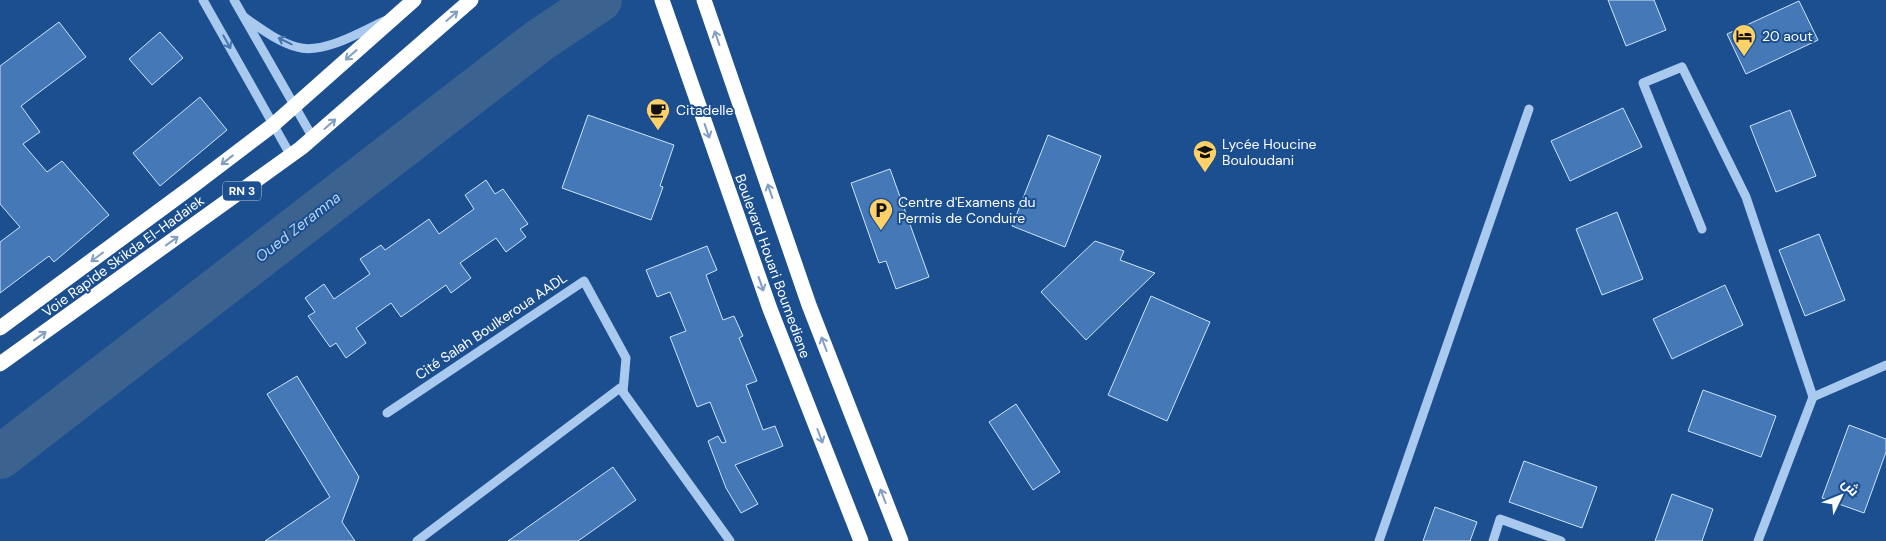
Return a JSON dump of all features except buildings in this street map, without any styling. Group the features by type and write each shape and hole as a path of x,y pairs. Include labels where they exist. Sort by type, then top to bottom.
{"highway":[{"name":"Voie Rapide Skikda El-Hadaiek","path":"0,328 273,125 414,0"},
{"name":"Voie Rapide Skikda El-Hadaiek","path":"0,364 291,156 471,0"},
{"name":"Boulevard Houari Boumediene","path":"662,0 770,309 861,541"},
{"name":"Boulevard Houari Boumediene","path":"704,2 809,306 901,541"}],"street":[{"path":"203,0 291,156"},
{"path":"234,0 314,138"},
{"path":"244,17 265,32 298,48 326,47 395,16"},
{"path":"1702,229 1643,83 1682,67 1746,198 1813,397 1758,541"},
{"path":"1379,541 1529,108"},
{"name":"Cité Salah Boulkeroua AADL","path":"387,413 584,281 626,358 623,392"},
{"path":"1813,397 1886,365"},
{"path":"417,541 620,388 730,541"},
{"path":"1493,541 1500,519 1561,541"}],"waterway":[{"name":"Oued Zeramna","path":"0,457 540,40 600,0"}],"place":[{"name":"20 aout","path":"1744,57"},
{"name":"Citadelle","path":"658,131"},
{"name":"Lycée Houcine Bouloudani","path":"1205,173"},
{"name":"Centre d'Examens du Permis de Conduire","path":"881,231"}]}
